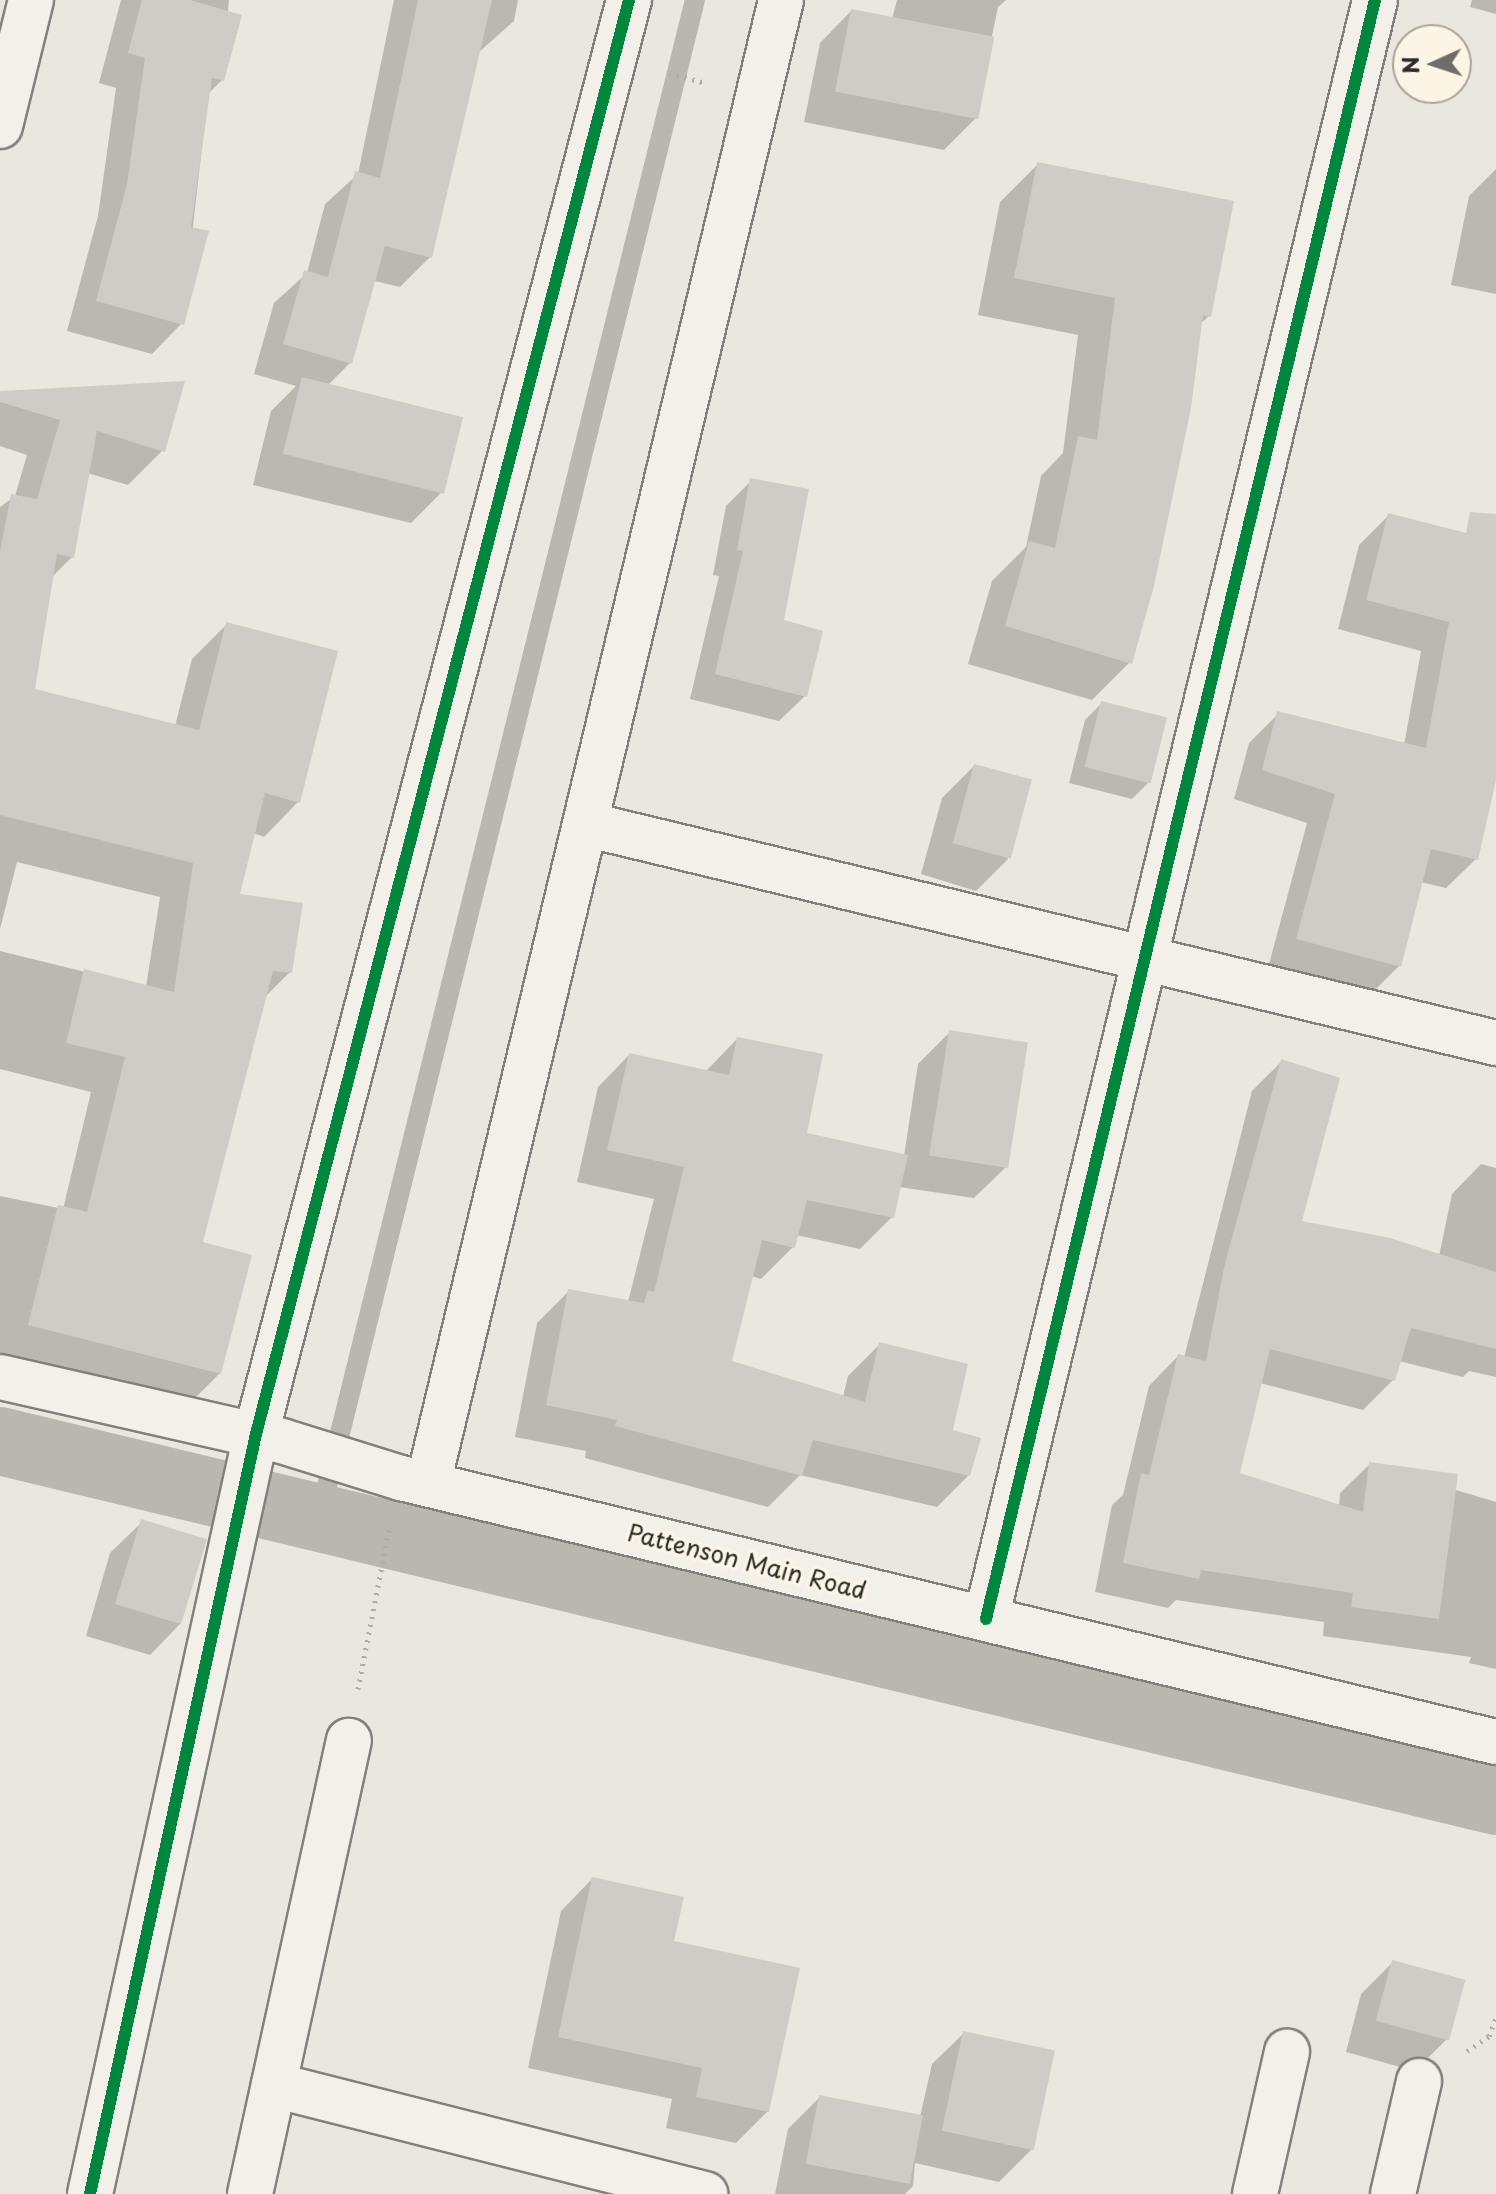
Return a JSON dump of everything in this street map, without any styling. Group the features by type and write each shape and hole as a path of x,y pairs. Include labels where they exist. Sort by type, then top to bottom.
{"street":[{"path":"0,126 31,0"},
{"path":"90,2194 234,1525 263,1442 629,0"},
{"path":"407,1479 585,824 781,0"},
{"path":"986,1619 1375,0"},
{"path":"585,824 1496,1043"},
{"name":"Pattenson Main Road","path":"0,1377 407,1479 1496,1742"},
{"path":"250,2194 349,1741"},
{"path":"1255,2194 1287,2052"},
{"path":"1393,2194 1419,2081"},
{"path":"274,2085 705,2194"}],"path":[{"path":"614,58 757,97"},
{"path":"349,1741 390,1524"}],"building":[{"path":"142,0 190,0 242,15 224,81 212,78 191,227 209,231 184,325 96,301 127,184 145,58 128,53"},
{"path":"418,0 492,0 432,258 385,246 352,364 283,344 304,270 328,277 355,171 380,178"},
{"path":"851,9 994,37 978,119 835,91"},
{"path":"1037,162 1234,201 1211,317 1203,315 1191,408 1154,586 1132,664 1005,626 1029,541 1055,548 1078,436 1097,440 1115,298 1014,278"},
{"path":"302,377 463,417 444,494 283,454"},
{"path":"185,381 165,452 97,431 74,558 57,554 35,689 199,730 226,622 338,651 300,803 265,793 240,894 303,903 292,973 273,971 203,1242 252,1255 221,1374 28,1325 58,1205 87,1212 125,1057 66,1043 84,969 174,992 193,863 0,815 0,552 11,494 37,499 60,420 0,402 0,391"},
{"path":"750,478 809,489 784,620 823,631 807,697 715,674 743,551 737,550"},
{"path":"1470,512 1496,514 1496,780 1478,860 1431,849 1401,967 1296,939 1335,794 1262,770 1277,711 1426,748 1449,622 1366,600 1388,513 1466,533"},
{"path":"1101,701 1167,717 1151,783 1085,767"},
{"path":"974,764 1032,780 1011,859 953,843"},
{"path":"949,1030 1028,1043 1008,1168 929,1155"},
{"path":"737,1037 823,1054 807,1133 908,1155 894,1218 807,1200 795,1248 762,1240 732,1361 865,1402 879,1342 968,1364 953,1430 981,1438 970,1476 813,1440 802,1476 615,1426 617,1420 546,1405 568,1289 644,1303 648,1290 654,1292 684,1167 607,1150 629,1053 729,1075"},
{"path":"1281,1059 1340,1078 1302,1221 1390,1238 1496,1272 1496,1349 1411,1328 1395,1381 1270,1349 1240,1473 1363,1512 1369,1462 1458,1474 1439,1619 1351,1607 1353,1593 1201,1570 1199,1579 1123,1563 1141,1473 1149,1475 1178,1354 1206,1361 1225,1263"},
{"path":"141,1519 207,1539 181,1624 115,1604"},
{"path":"592,1877 684,1897 674,1941 800,1968 769,2112 696,2097 702,2068 558,2037"},
{"path":"1392,1960 1465,1980 1449,2041 1376,2021"},
{"path":"963,2031 1055,2051 1034,2150 942,2131"},
{"path":"819,2095 923,2115 910,2184 806,2164"}],"waterway":[{"path":"319,1518 695,0"},
{"path":"0,1441 1496,1801"}],"cycle path":[{"path":"90,2194 256,1434 629,0"},
{"path":"986,1619 1375,0"}]}
